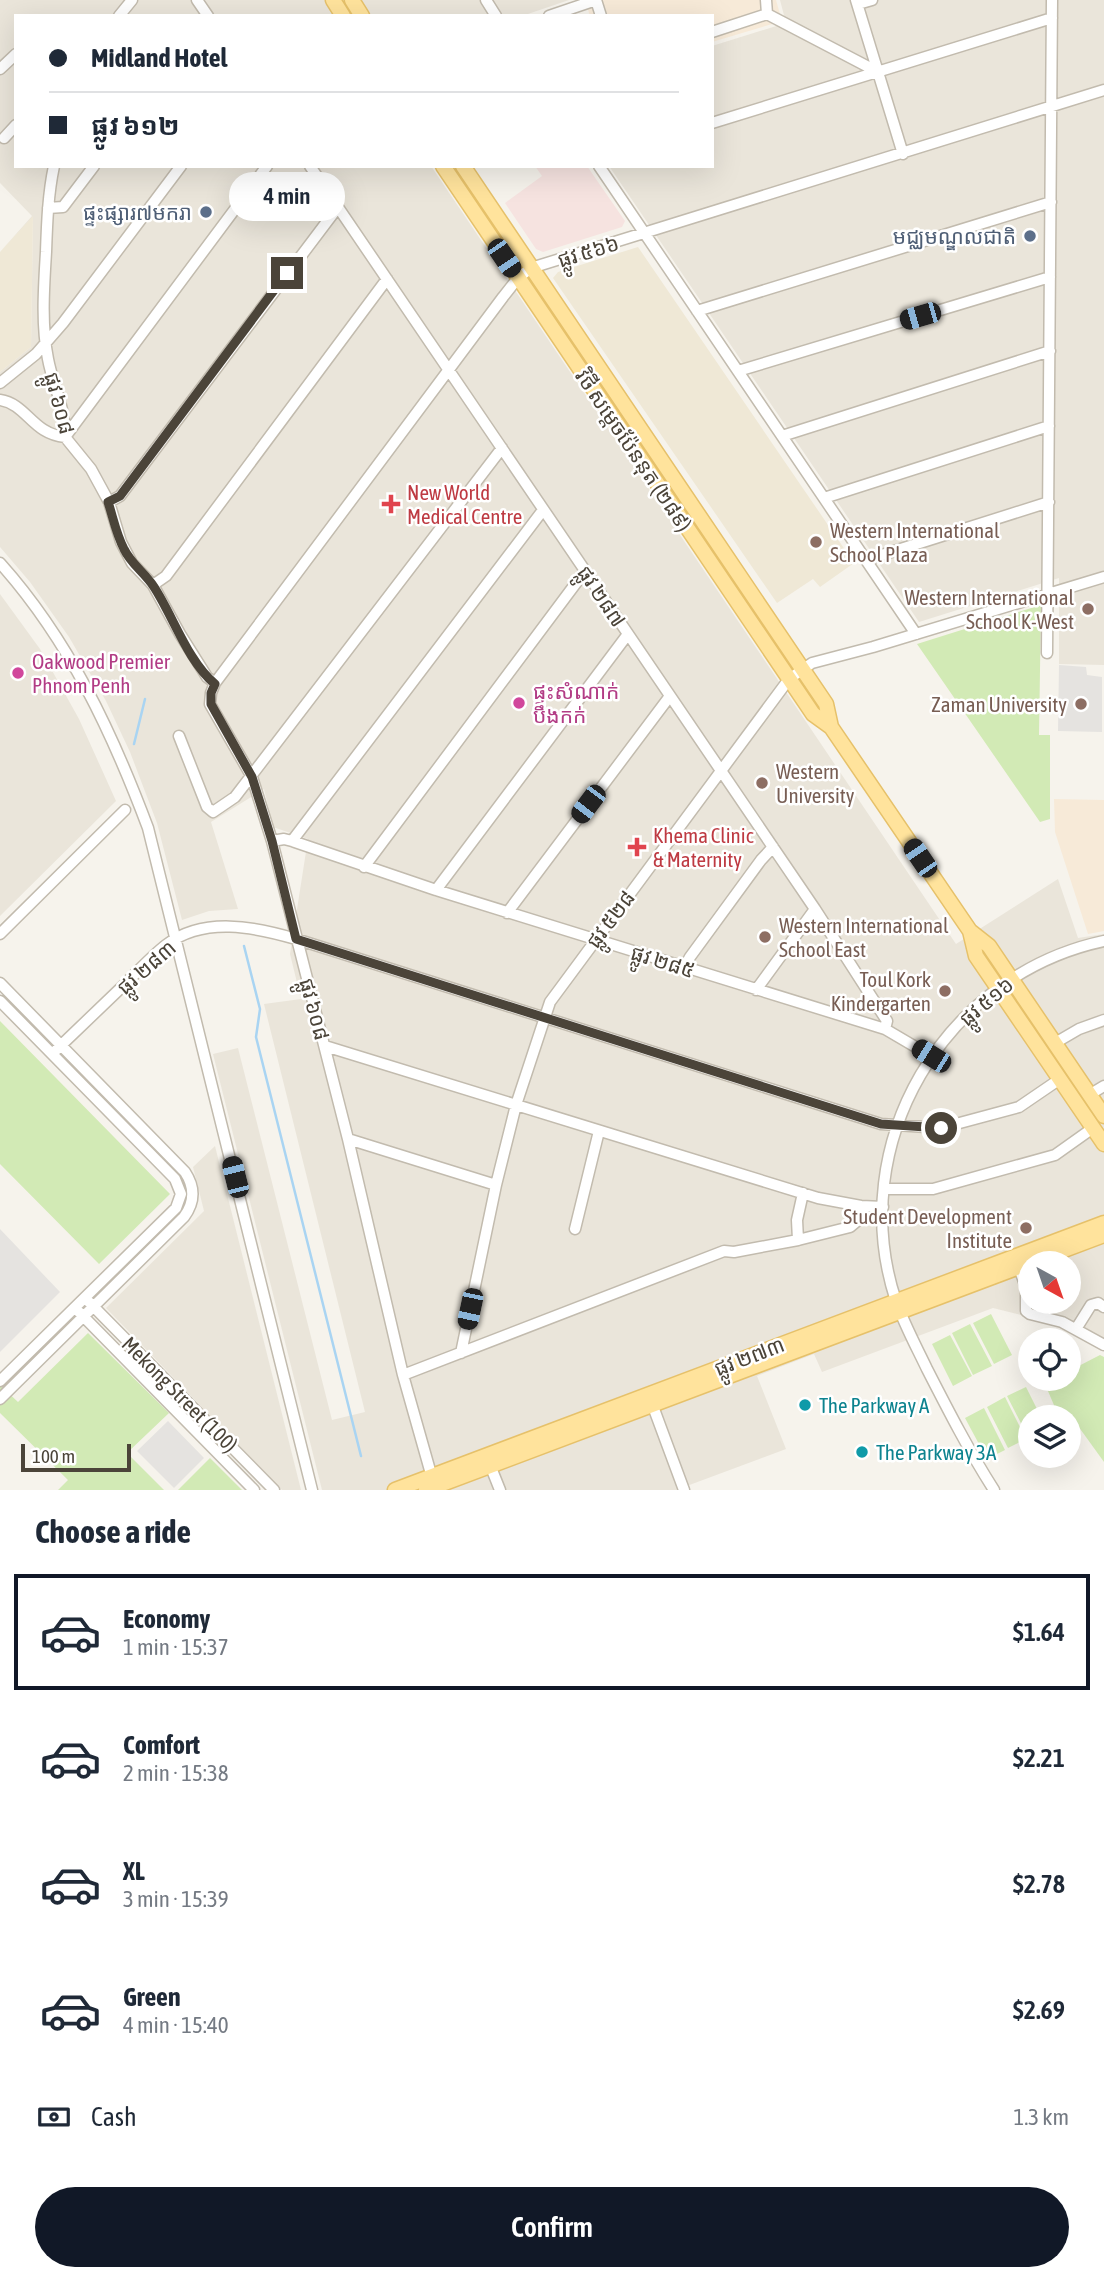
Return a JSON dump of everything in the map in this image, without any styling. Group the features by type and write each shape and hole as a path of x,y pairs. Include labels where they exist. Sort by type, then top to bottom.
{"main road":[{"name":"វិថី សម្តេចប៉ែននុត (២៨៩)","path":"444,168 813,714 831,727 970,931 989,946 1104,1116"},
{"name":"វិថី សម្តេចប៉ែននុត (២៨៩)","path":"464,168 826,704 831,727"},
{"path":"579,370 593,360"},
{"name":"វិថី សម្តេចប៉ែននុត (២៨៩)","path":"970,931 976,956 1104,1144"},
{"name":"ផ្លូវ ២៧៣","path":"395,1490 431,1484 1104,1223"},
{"name":"ផ្លូវ ២៧៣","path":"1064,1251 1104,1236"},
{"name":"ផ្លូវ ២៧៣","path":"898,1305 1018,1268"}],"street":[{"path":"121,14 132,0"},
{"path":"555,14 596,0"},
{"path":"766,0 767,14"},
{"path":"872,0 857,2 903,154"},
{"path":"1047,653 1052,0"},
{"path":"714,31 767,14 878,72"},
{"path":"714,122 1052,18"},
{"path":"0,69 14,56"},
{"name":"ផ្លូវ ៥៦៦","path":"215,684 518,278 531,268 1104,90"},
{"path":"4,138 14,126"},
{"name":"ផ្លូវ ៦០៨","path":"54,168 48,208 44,280 46,344 48,361 66,419 65,437 91,469 108,502 125,551 153,585 207,677 215,684 211,693 211,704 252,777 272,841 325,1046 431,1484"},
{"path":"48,208 63,207 92,168"},
{"path":"0,383 46,344 179,168"},
{"path":"0,400 14,404 43,432 65,437 266,168"},
{"name":"ផ្លូវ ២៨៧","path":"311,168 814,909 887,1021 885,1029"},
{"path":"600,168 916,634"},
{"path":"697,311 1051,202"},
{"path":"108,502 120,496 338,207"},
{"path":"738,371 1050,277"},
{"path":"153,585 166,576 387,279"},
{"path":"782,436 1050,351"},
{"path":"824,498 1049,426"},
{"path":"179,736 206,807 213,812 235,797 252,777 502,448"},
{"path":"866,560 1049,502"},
{"path":"292,841 543,510"},
{"path":"0,563 21,586 60,641 99,710 122,758 148,828 312,1490"},
{"path":"364,867 585,571"},
{"name":"ផ្លូវ ៥២៨","path":"461,1353 496,1185 516,1105 550,1002 789,679 811,663 1104,577"},
{"path":"436,890 628,634"},
{"path":"507,913 670,696"},
{"path":"0,934 125,810"},
{"name":"ផ្លូវ ២៨៥","path":"272,841 292,841 507,913 885,1029 931,1056"},
{"path":"684,968 745,882 773,848"},
{"path":"756,990 814,909"},
{"name":"ផ្លូវ ២៨៣","path":"52,1054 166,945 214,927 242,926 296,939 881,1124 941,1128 1019,1107 1060,1079"},
{"name":"ផ្លូវ ៥១៦","path":"994,1490 947,1409 898,1305 884,1238 883,1207 888,1159 911,1091 931,1056 962,1019 1011,978 1060,953 1104,941"},
{"path":"0,983 185,1172 191,1182 192,1203 184,1217 89,1302 75,1307 0,1381"},
{"path":"0,1001 174,1179 181,1194 176,1208 89,1302 83,1316 0,1399"},
{"path":"1055,1043 1079,1029 1104,1020"},
{"path":"325,1046 803,1194 861,1206 883,1207"},
{"path":"1089,1095 1104,1086"},
{"path":"116,1119 125,1110"},
{"path":"884,1189 933,1189 1055,1155 1093,1128"},
{"path":"575,1228 599,1131"},
{"path":"348,1139 496,1185"},
{"path":"798,1240 797,1220 803,1194"},
{"path":"403,1375 724,1251 734,1252 798,1240 850,1227 856,1222 861,1206"},
{"name":"Mekong Street (100)","path":"89,1302 274,1490"},
{"path":"1077,1328 1091,1305 1098,1303 1104,1307"},
{"name":"Mekong Street (100)","path":"75,1307 254,1490"},
{"path":"1030,1314 1074,1328"},
{"path":"1081,1332 1104,1345"},
{"path":"650,1399 684,1490"},
{"path":"489,1460 500,1490"}],"shaded area":[{"path":"0,0 569,0 528,14 14,14 14,168 432,168 956,944 1058,879 1078,938 1104,934 1104,1350 1081,1336 1081,1328 1067,1328 993,1308 822,1372 814,1354 757,1376 786,1449 676,1490 322,1490 213,1054 238,1048 332,1420 365,1412 264,1004 301,999 290,954 308,839 273,827 264,789 211,822 238,909 209,911 182,920 157,823 130,752 106,701 69,637 30,582 0,547 0,372 31,347 33,217 0,252 32,216 0,183"},
{"path":"585,0 776,0 782,21 714,41 714,14 589,14"},
{"path":"780,0 1104,0 1104,665 1059,664 1059,578 919,622 610,168 714,168 714,45 786,23"},
{"path":"536,168 588,168 625,221 622,227 543,252 536,249 505,203 542,176"},
{"path":"33,216 31,347 0,372 0,252"},
{"path":"638,247 854,563 820,587 813,579 777,603 553,278 558,272"},
{"path":"0,594 40,649 79,719 116,801 0,916"},
{"name":"Zaman University","path":"1059,665 1086,667 1087,675 1102,677 1102,732 1058,731"},
{"path":"1054,799 1104,800 1104,931 1088,934 1055,832"},
{"path":"215,1146 301,1490 282,1490 106,1308 204,1211 193,1167"},
{"path":"0,1229 60,1292 0,1352"},
{"path":"168,1421 204,1458 174,1488 137,1451"}],"green space":[{"path":"1041,605 1039,735 1050,735 1050,819 1040,822 917,644"},
{"path":"0,1021 170,1194 99,1264 0,1164"},
{"path":"991,1314 1012,1355 994,1364 973,1323"},
{"path":"970,1324 992,1366 973,1375 952,1333"},
{"path":"88,1333 169,1413 127,1453 164,1490 58,1490 68,1480 0,1413 0,1385 18,1402"},
{"path":"950,1335 972,1376 953,1386 932,1344"},
{"path":"1100,1355 1104,1357 1104,1462 1081,1430 1081,1405 1054,1405 1048,1391 1081,1391 1081,1365"},
{"path":"1018,1391 1028,1391 1035,1405 1018,1405 1018,1417 1007,1396"},
{"path":"1005,1397 1018,1423 1018,1443 1008,1448 987,1407"},
{"path":"984,1408 1005,1450 987,1459 965,1418"},
{"path":"210,1458 242,1490 178,1490"}],"waterway":[{"path":"134,744 145,699"},
{"path":"244,946 260,1009 256,1037 361,1456"}],"place":[{"name":"ផ្ទះផ្សារ៧មករា","path":"206,212"},
{"name":"មជ្ឈមណ្ឌលជាតិ","path":"1030,236"},
{"name":"New World Medical Centre","path":"391,504"},
{"name":"Western International School Plaza","path":"816,542"},
{"name":"Western International School K-West","path":"1088,609"},
{"name":"Oakwood Premier Phnom Penh","path":"18,673"},
{"name":"ផ្ទះសំណាក់ បឹងកក់","path":"519,703"},
{"name":"Zaman University","path":"1081,704"},
{"name":"Western University","path":"762,783"},
{"name":"Khema Clinic & Maternity","path":"637,847"},
{"name":"Western International School East","path":"765,937"},
{"name":"Toul Kork Kindergarten","path":"945,991"},
{"name":"Student Development Institute","path":"1026,1228"},
{"name":"The Parkway A","path":"805,1405"},
{"name":"The Parkway 3A","path":"862,1452"}],"route":[{"path":"287,273 120,496 108,502 121,542 132,562 153,585 180,634 207,677 215,684 211,693 211,704 252,777 272,841 296,939 881,1124 909,1128 941,1128"}]}
